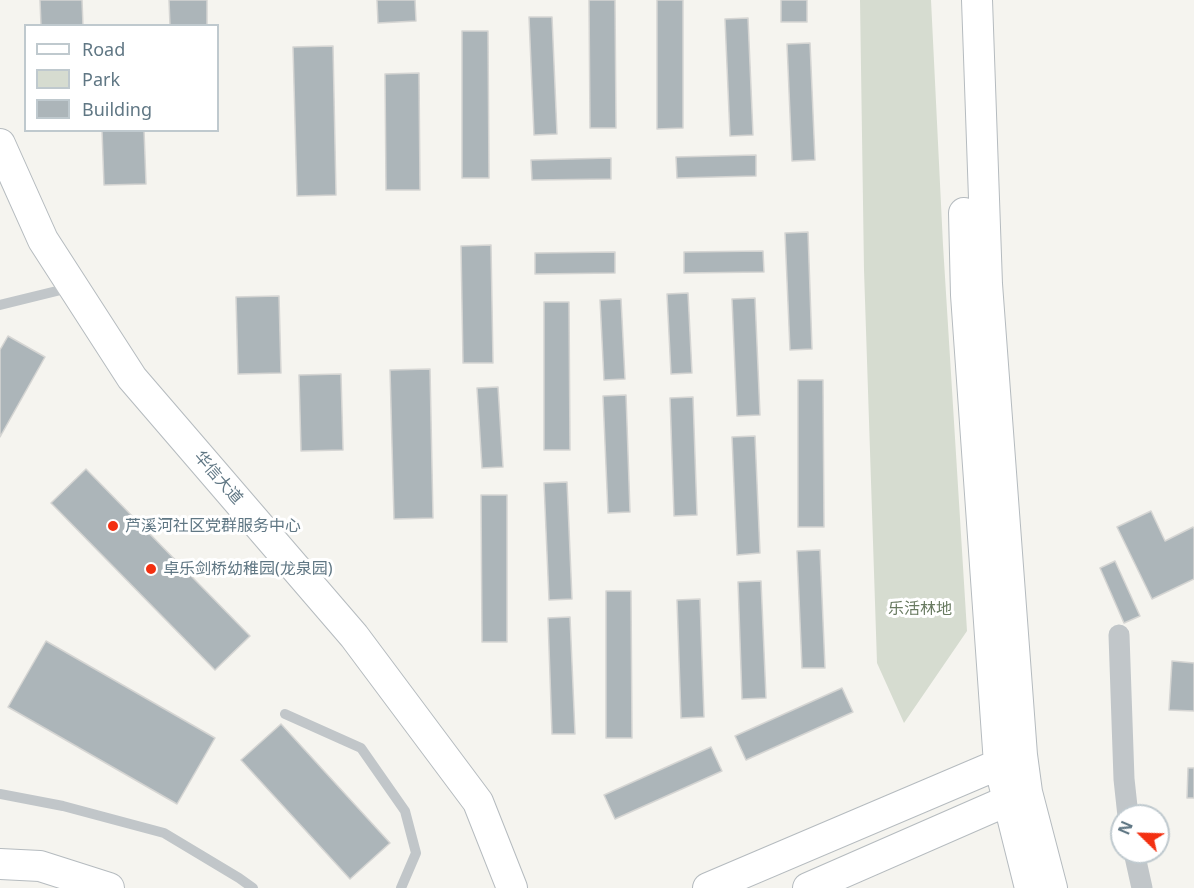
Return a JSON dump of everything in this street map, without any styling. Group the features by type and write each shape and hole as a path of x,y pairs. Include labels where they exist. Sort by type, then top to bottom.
{"street":[{"path":"958,0 966,295 1010,760 1018,796 1030,888"},
{"path":"977,0 987,284 1010,760"},
{"name":"华信大道","path":"0,144 43,240 132,378 354,636 478,801 512,888"},
{"path":"1119,635 1127,804"},
{"path":"708,888 1010,760"},
{"path":"808,888 1018,796"},
{"path":"1018,796 1052,888"},
{"path":"0,864 40,866 109,888"},
{"path":"1137,864 1142,888"}],"lane":[{"path":"0,305 73,287"},
{"path":"285,714 362,748 405,811 416,853 401,888"},
{"path":"0,794 63,806 164,832 253,888"}],"green space":[{"name":"乐活林地","path":"860,0 931,0 943,245 967,631 904,723 877,663 864,270"}],"building":[{"path":"40,0 82,0 83,24 41,24"},
{"path":"169,0 207,0 207,24 170,24"},
{"path":"377,0 415,0 416,21 378,23"},
{"path":"589,0 615,0 616,128 590,128"},
{"path":"657,0 683,0 683,128 657,129"},
{"path":"781,0 807,0 807,22 781,22"},
{"path":"529,17 552,17 557,134 534,135"},
{"path":"748,18 753,135 730,136 725,19"},
{"path":"462,31 488,31 489,178 462,178"},
{"path":"810,43 815,160 792,161 787,44"},
{"path":"333,46 336,195 297,196 293,47"},
{"path":"419,73 420,190 386,190 385,74"},
{"path":"102,132 144,132 146,184 104,185"},
{"path":"756,155 756,176 677,178 676,157"},
{"path":"611,158 611,179 532,180 531,160"},
{"path":"808,232 812,349 790,350 785,233"},
{"path":"491,245 493,363 463,363 461,246"},
{"path":"763,251 764,272 684,273 684,252"},
{"path":"615,252 615,273 535,274 535,253"},
{"path":"688,293 692,373 671,374 667,294"},
{"path":"279,296 281,373 238,374 236,297"},
{"path":"755,298 760,415 737,416 732,299"},
{"path":"621,299 625,379 604,380 600,300"},
{"path":"544,302 569,302 570,450 544,450"},
{"path":"8,336 45,357 0,437 0,350"},
{"path":"430,369 433,518 394,519 390,370"},
{"path":"341,374 343,450 301,451 299,375"},
{"path":"798,380 823,380 824,527 798,527"},
{"path":"498,387 503,467 482,468 477,388"},
{"path":"626,395 630,512 608,513 603,396"},
{"path":"693,397 697,515 674,516 670,398"},
{"path":"755,436 760,553 737,555 732,437"},
{"name":"卓乐剑桥幼稚园(龙泉园)","path":"86,469 250,636 215,670 51,503"},
{"path":"567,482 572,599 549,600 544,483"},
{"path":"481,495 507,495 507,642 482,642"},
{"path":"1151,511 1165,541 1193,527 1194,529 1194,579 1152,599 1117,527"},
{"path":"820,550 825,668 802,668 797,551"},
{"path":"1115,561 1140,616 1124,623 1100,568"},
{"path":"761,581 766,698 742,699 738,582"},
{"path":"606,591 631,591 632,738 606,738"},
{"path":"700,599 704,717 681,718 677,600"},
{"path":"570,617 575,734 552,734 548,618"},
{"path":"46,641 215,738 177,804 8,707"},
{"path":"1172,661 1194,663 1194,711 1169,710"},
{"path":"842,688 853,712 746,760 735,736"},
{"path":"281,724 390,843 350,879 241,760"},
{"path":"711,747 722,771 615,819 604,795"},
{"path":"1188,768 1194,768 1194,798 1187,798"}],"place":[{"name":"芦溪河社区党群服务中心","path":"113,526"},
{"name":"卓乐剑桥幼稚园(龙泉园)","path":"151,569"}]}
